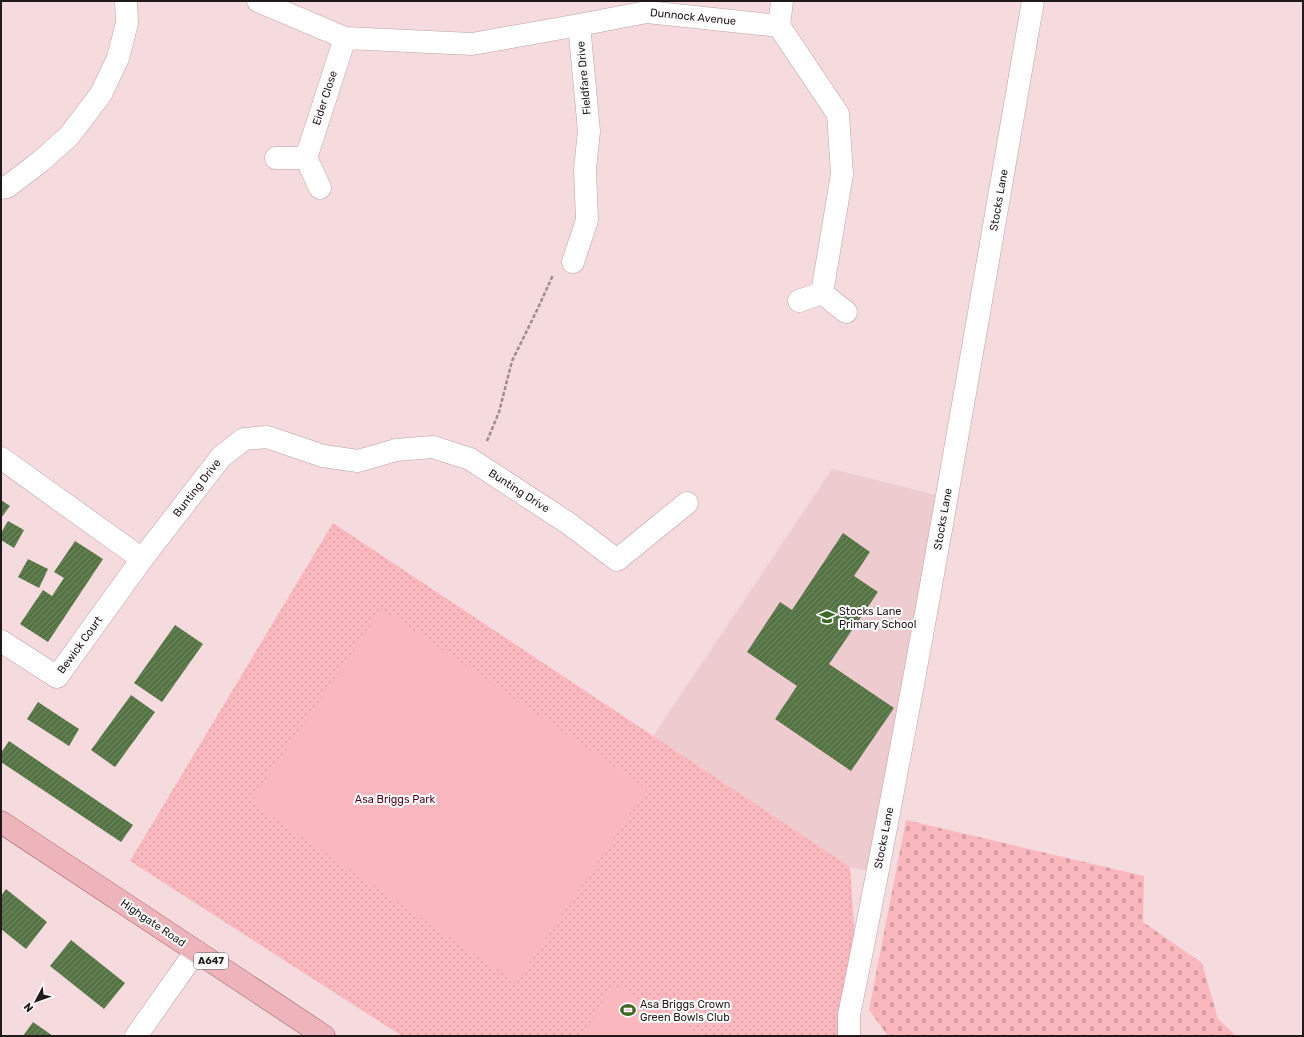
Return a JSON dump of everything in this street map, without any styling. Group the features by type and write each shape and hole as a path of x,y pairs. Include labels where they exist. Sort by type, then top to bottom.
{"main road":[{"name":"Highgate Road","path":"1,822 324,1036"}],"street":[{"path":"1,188 7,187 41,161 69,136 101,94 118,58 126,23 126,1"},
{"name":"Dunnock Avenue","path":"258,1 345,38 472,44 648,12 780,26"},
{"path":"782,1 780,26 838,114 842,174 822,293"},
{"name":"Stocks Lane","path":"849,1036 850,1015 881,856 935,561 1033,1"},
{"name":"Fieldfare Drive","path":"564,265 587,220 585,169 589,131 579,25"},
{"name":"Eider Close","path":"306,158 345,38"},
{"path":"276,158 306,158 320,188"},
{"path":"800,301 822,293"},
{"path":"822,293 846,312"},
{"name":"Bunting Drive","path":"142,559 221,456 244,439 267,437 324,456 358,461 396,450 433,447 470,459 568,523 617,560 687,503"},
{"path":"1,458 142,559"},
{"name":"Bewick Court","path":"1,641 57,677 142,559"},
{"path":"136,1036 196,951"}],"path":[{"path":"478,464 499,412 512,361 538,308 564,265"}],"shaded area":[{"name":"Stocks Lane Primary School","path":"832,469 944,497 869,871 850,867 653,736"}],"green space":[{"name":"Asa Briggs Park","path":"333,523 850,867 860,1014 851,1036 402,1036 130,861"},
{"path":"382,609 647,789 516,982 251,802"},
{"path":"906,820 1144,876 1143,922 1202,963 1218,1019 1236,1036 888,1036 869,1010"},
{"name":"Asa Briggs Crown Green Bowls Club","path":"613,984 702,1036 583,1036"}],"building":[{"path":"1,500 10,506 1,518"},
{"path":"8,521 24,530 14,548 1,540 1,533"},
{"path":"843,533 870,552 854,576 878,592 829,664 894,708 851,771 775,719 797,686 747,652 780,602 792,610"},
{"path":"75,541 103,559 48,642 20,624 43,590 52,596 64,578 54,572"},
{"path":"28,559 48,569 39,588 18,577"},
{"path":"175,625 203,644 162,702 134,683"},
{"path":"131,695 155,712 115,767 91,750"},
{"path":"38,702 79,729 69,746 27,719"},
{"path":"9,741 133,825 121,842 1,762 1,753"},
{"path":"6,889 47,922 26,949 1,929 1,896"},
{"path":"71,940 125,983 104,1009 50,966"},
{"path":"33,1022 53,1036 23,1036"}],"place":[{"name":"Stocks Lane Primary School","path":"827,617"},
{"name":"Asa Briggs Crown Green Bowls Club","path":"628,1010"}]}
